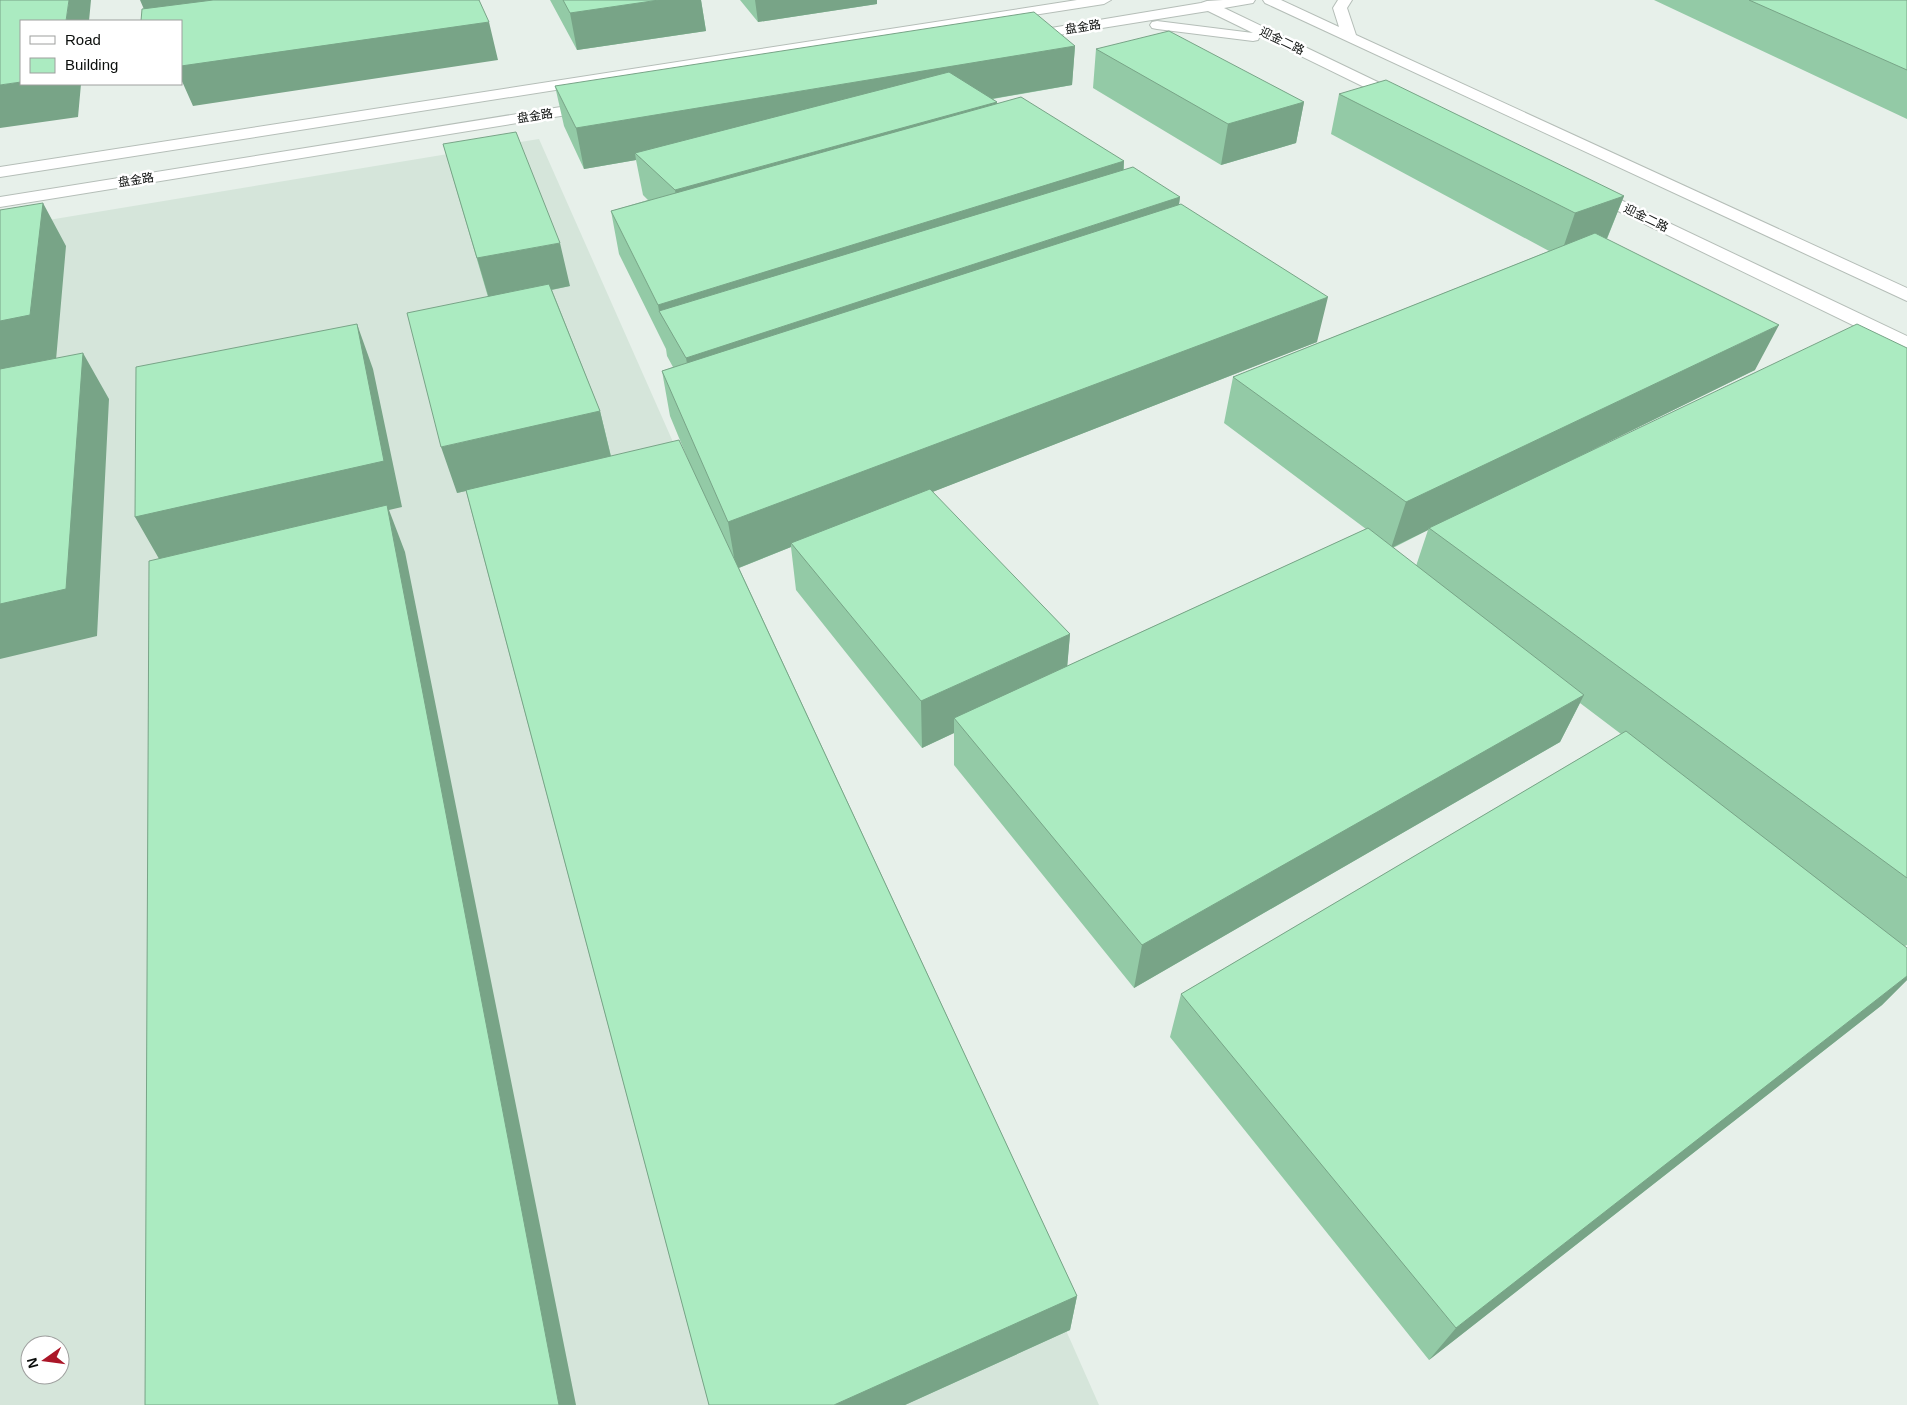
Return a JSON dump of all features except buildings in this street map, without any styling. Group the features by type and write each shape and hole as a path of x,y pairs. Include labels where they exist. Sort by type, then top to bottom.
{"street":[{"name":"盘金路","path":"0,172 1080,2 1104,0"},
{"name":"盘金路","path":"1010,39 1118,22 1203,3 1248,0"},
{"path":"1270,0 1907,295"},
{"path":"1345,0 1340,8 1350,37"},
{"name":"迎金二路","path":"1203,3 1424,110"},
{"path":"1118,22 1177,26 1235,34 1290,45"},
{"name":"盘金路","path":"0,202 618,102"},
{"name":"迎金二路","path":"1576,184 1907,344"}],"shaded area":[{"path":"539,139 1099,1405 0,1405 0,228"}]}
